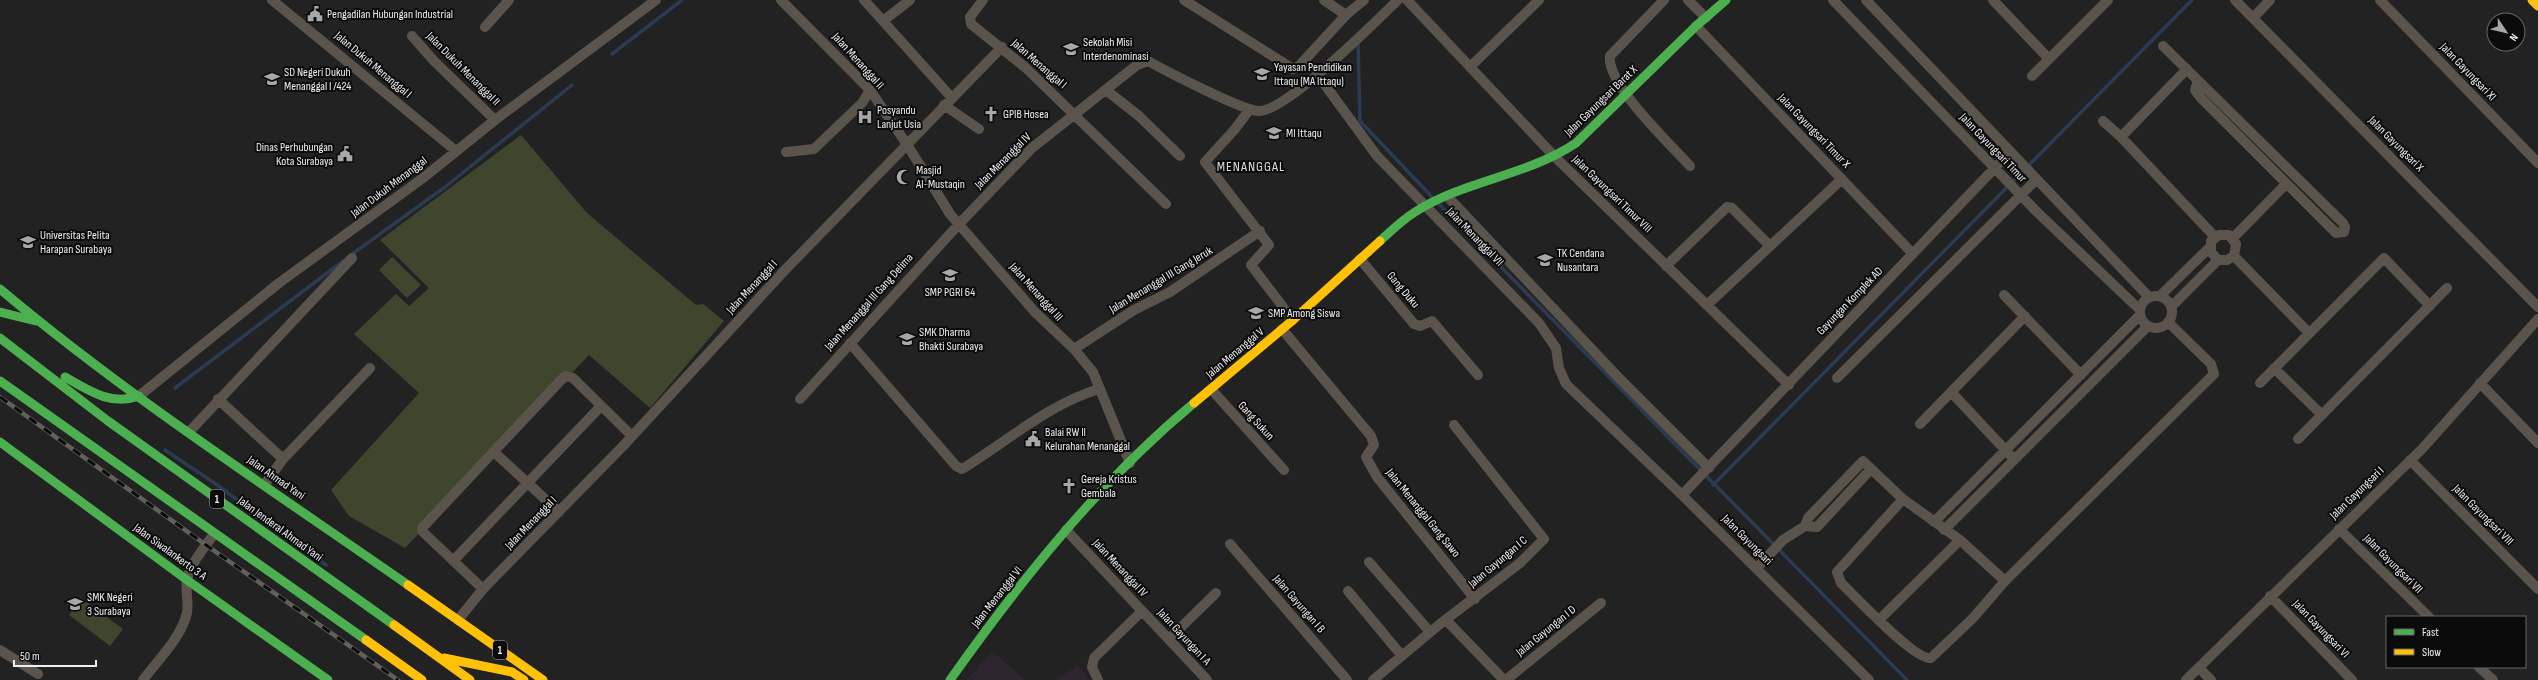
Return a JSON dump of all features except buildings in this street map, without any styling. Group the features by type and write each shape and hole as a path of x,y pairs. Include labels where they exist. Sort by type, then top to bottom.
{"main road":[{"name":"Jalan Gayungsari Barat X","path":"1427,205 1555,157 1592,129 1696,26 1726,0"},
{"path":"2532,0 2538,6"},
{"name":"Jalan Menanggal V","path":"1066,530 1085,507 1184,411 1293,320 1401,222 1427,205"},
{"name":"Jalan Ahmad Yani","path":"0,289 39,322 139,396 543,680"},
{"path":"0,312 39,322"},
{"path":"0,338 15,358 108,398 125,400 139,396"},
{"name":"Jalan Jenderal Ahmad Yani","path":"15,358 41,372 470,680"},
{"path":"0,381 422,680"},
{"name":"Jalan Siwalankerto 3 A","path":"0,442 187,580 328,680"},
{"name":"Jalan Menanggal VI","path":"950,680 996,615 1066,530"},
{"path":"437,657 512,672 524,680"}],"street":[{"name":"Jalan Dukuh Menanggal I","path":"272,0 456,151"},
{"path":"485,27 509,0"},
{"name":"Jalan Dukuh Menanggal","path":"139,396 279,283 417,182 495,120 656,0"},
{"name":"Jalan Menanggal II","path":"781,0 870,90 908,146"},
{"path":"864,0 951,97"},
{"path":"882,21 910,0"},
{"path":"983,0 970,17 970,22 1002,47"},
{"path":"1184,0 1210,18 1295,69 1346,15 1364,0"},
{"path":"1324,0 1346,15"},
{"path":"1293,320 1251,264 1269,247 1260,231 1205,162 1232,133 1250,109 1269,110 1282,102 1317,74 1398,0"},
{"name":"Jalan Gayungsari Timur VIII","path":"1406,0 1555,157 1788,385"},
{"path":"1470,67 1539,0"},
{"path":"1664,0 1610,56 1612,72 1626,94 1690,166"},
{"path":"1688,0 1706,18"},
{"name":"Jalan Gayungsari Timur","path":"1833,0 1997,172 2140,312"},
{"name":"Jalan Gayungsari Timur","path":"1866,0 2149,297"},
{"path":"1993,0 2049,58"},
{"path":"2032,76 2108,0"},
{"name":"Jalan Gayungsari X","path":"2235,0 2538,307"},
{"path":"2253,18 2270,0"},
{"name":"Jalan Gayungsari XI","path":"2380,0 2538,163"},
{"name":"Jalan Gayungsari Timur X","path":"1696,26 1913,254"},
{"name":"Jalan Dukuh Menanggal II","path":"412,36 434,61 495,120"},
{"path":"2163,46 2187,69 2343,223 2345,227 2344,232 2336,233 2201,98 2195,90 2198,80"},
{"name":"Jalan Menanggal I","path":"458,620 483,589 632,436 784,271 908,146 951,97 1002,47 1075,114 1166,204"},
{"name":"Jalan Menanggal IV","path":"958,224 1032,148 1137,65 1148,61 1250,109"},
{"path":"2121,137 2187,69"},
{"name":"Jalan Menanggal VII","path":"1317,74 1377,156 1427,205 1539,323 1556,348 1559,368 1566,384 1604,421"},
{"path":"786,152 814,149 862,102 870,90"},
{"path":"1106,90 1139,116 1180,156"},
{"path":"944,106 979,129"},
{"path":"2103,121 2121,137 2215,237"},
{"name":"Jalan Menanggal III","path":"908,146 958,224 1034,311 1074,349 1093,372 1130,463"},
{"name":"Gayungan Komplek AD","path":"1682,495 1708,470 1913,254 2013,155"},
{"path":"1837,378 2018,192 2034,178"},
{"path":"1707,305 1842,179"},
{"path":"2233,238 2286,184"},
{"path":"1444,198 1708,470"},
{"path":"1666,266 1727,207 1732,208 1770,246"},
{"name":"Jalan Menanggal III Gang Delima","path":"800,399 958,224"},
{"name":"Jalan Menanggal III Gang Jeruk","path":"1074,349 1134,310 1170,292 1260,231"},
{"path":"2160,296 2210,247 2215,237 2224,234 2233,238"},
{"path":"2210,247 2214,257 2218,260 2227,260 2234,256 2236,250 2233,238"},
{"path":"2234,256 2310,333"},
{"path":"190,432 218,399 352,258"},
{"path":"2260,383 2384,258 2430,306"},
{"name":"Gang Duku","path":"1360,259 1414,324 1420,326 1432,321 1478,375"},
{"path":"2171,307 2218,260"},
{"path":"2298,439 2447,288"},
{"path":"2004,295 2082,375"},
{"path":"1934,522 2082,375 2140,312 2149,297 2160,296 2164,298 2171,307 2171,317 2168,322 2162,327 2148,326 1944,530"},
{"path":"2140,312 2148,326"},
{"path":"1920,424 1952,393 2025,316"},
{"name":"Jalan Gayungsari I","path":"2186,680 2410,460 2538,319"},
{"path":"1903,499 1837,572 1841,583 1879,620 1921,657 1931,658 1973,618 2005,581 2214,374 2211,364 2168,322"},
{"name":"Jalan Menanggal Gang Sawo","path":"1282,329 1371,436 1374,445 1366,456 1376,477 1475,598"},
{"path":"850,343 918,424 956,466 962,470 1028,425 1088,392 1099,389"},
{"path":"265,484 283,458 370,368"},
{"path":"2274,368 2322,415"},
{"path":"483,589 422,531 422,528 566,376 573,378 632,436"},
{"path":"2480,383 2538,443"},
{"name":"Gang Sukun","path":"1211,389 1284,470"},
{"path":"1952,393 2014,460"},
{"path":"218,399 283,458"},
{"path":"453,561 601,406"},
{"name":"Jalan Gayungsari","path":"1604,421 1757,568 1870,680"},
{"name":"Jalan Gayungan I C","path":"1373,680 1430,632 1520,563 1544,539 1454,425"},
{"path":"494,452 559,512"},
{"name":"Jalan Gayungsari VIII","path":"2410,460 2538,589"},
{"path":"1757,568 1783,540 1805,526 1808,518 1863,461 1903,499 1944,530 1960,540 2005,581"},
{"name":"Jalan Gayungsari VII","path":"2339,529 2428,616"},
{"name":"Jalan Menanggal IV","path":"1066,530 1142,611 1094,658 1092,667 1098,680"},
{"path":"143,680 176,636 184,622 187,613 187,580 192,567 214,534"},
{"path":"1879,620 1960,540"},
{"name":"Jalan Gayungan I B","path":"1230,544 1347,680"},
{"path":"1369,562 1430,632"},
{"path":"1348,591 1402,656"},
{"path":"1169,639 1216,593"},
{"name":"Jalan Gayungsari VI","path":"2270,596 2352,680"},
{"name":"Jalan Gayungan I D","path":"1505,680 1601,603"},
{"name":"Jalan Gayungan I A","path":"1142,611 1207,680"},
{"path":"1446,620 1505,680"},
{"path":"0,650 38,674"},
{"path":"2199,668 2211,680"},
{"path":"2481,668 2493,680"}],"shaded area":[{"path":"992,651 1025,680 967,680"},
{"path":"1078,665 1090,680 1057,680"}],"green space":[{"path":"521,135 587,213 696,305 703,304 724,321 650,408 589,355 405,548 349,516 331,490 419,393 354,334 396,294 409,306 429,288 380,240"},
{"path":"392,257 421,285 407,298 379,270"},
{"path":"81,598 123,629 110,646 69,615"}],"waterway":[{"path":"612,54 682,0"},
{"path":"1713,485 2192,0"},
{"path":"1358,42 1360,121 1434,199"},
{"path":"351,255 445,187 572,85"},
{"path":"1438,203 1907,680"},
{"path":"175,388 343,261"},
{"path":"165,450 213,482 326,565"}],"railway":[{"path":"0,397 206,545 398,680"}],"traffic: fast":[{"path":"1380,241 1406,218 1434,201 1454,192 1537,163 1576,143 1696,26 1726,0"},
{"path":"0,289 48,329 149,405 408,585"},
{"path":"0,312 36,321"},
{"path":"0,338 108,421 394,625"},
{"path":"65,377 100,396 119,399 129,399 139,396"},
{"path":"0,381 366,640"},
{"path":"950,680 1033,569 1063,534 1126,466 1159,433 1194,403"},
{"path":"0,442 187,580 328,680"}],"traffic: slow":[{"path":"2532,0 2538,6"},
{"path":"1194,403 1293,320 1380,241"},
{"path":"408,585 543,680"},
{"path":"394,625 470,680"},
{"path":"366,640 422,680"},
{"path":"444,658 512,672 524,680"}],"place":[{"name":"Pengadilan Hubungan Industrial","path":"315,14"},
{"name":"Sekolah Misi Interdenominasi","path":"1071,49"},
{"name":"Yayasan Pendidikan Ittaqu (MA Ittaqu)","path":"1262,74"},
{"name":"SD Negeri Dukuh Menanggal I /424","path":"272,79"},
{"name":"GPIB Hosea","path":"991,114"},
{"name":"Posyandu Lanjut Usia","path":"865,117"},
{"name":"MI Ittaqu","path":"1274,133"},
{"name":"Dinas Perhubungan Kota Surabaya","path":"345,154"},
{"name":"Masjid Al-Mustaqin","path":"904,177"},
{"name":"Universitas Pelita Harapan Surabaya","path":"28,242"},
{"name":"TK Cendana Nusantara","path":"1545,260"},
{"name":"SMP PGRI 64","path":"950,275"},
{"name":"SMP Among Siswa","path":"1256,313"},
{"name":"SMK Dharma Bhakti Surabaya","path":"907,339"},
{"name":"Balai RW II Kelurahan Menanggal","path":"1033,439"},
{"name":"Gereja Kristus Gembala","path":"1069,486"},
{"name":"SMK Negeri 3 Surabaya","path":"75,604"}],"district":[{"name":"MENANGGAL","path":"1251,166"}]}
